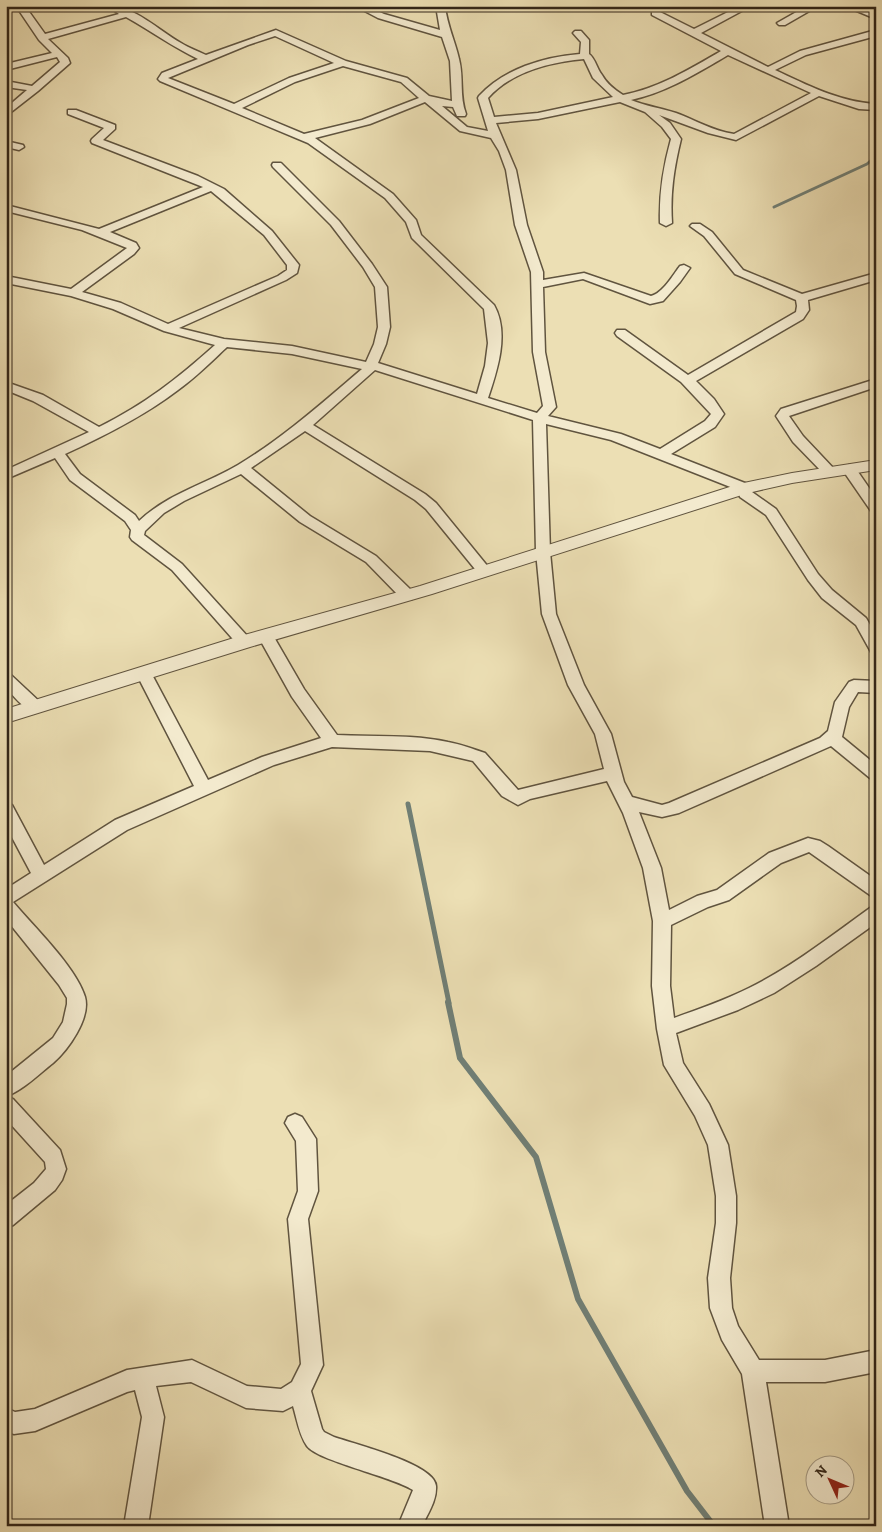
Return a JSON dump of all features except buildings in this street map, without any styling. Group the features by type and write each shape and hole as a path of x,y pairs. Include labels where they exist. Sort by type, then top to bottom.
{"street":[{"path":"6,113 65,63 65,60 42,38 20,6"},
{"path":"112,6 162,34 177,46 206,59"},
{"path":"359,6 381,16 446,35"},
{"path":"440,6 446,35 455,61 457,104 464,128"},
{"path":"694,33 747,6"},
{"path":"782,23 814,6"},
{"path":"849,6 876,16"},
{"path":"655,13 818,93 860,108 876,107"},
{"path":"42,38 128,14"},
{"path":"578,33 586,42 584,56"},
{"path":"768,70 803,53 876,33"},
{"path":"481,400 494,359 494,320 490,308 416,236 407,215 389,196 304,137 163,79 165,75 245,43 276,34 343,63 395,76 409,84 464,128 495,136"},
{"path":"491,120 538,116 644,94 682,78 729,50"},
{"path":"6,66 59,54"},
{"path":"666,223 666,187 676,138 666,125 647,110 621,98 603,86 593,71 588,57 546,62 506,78 493,86 483,98 495,136 504,151 511,170 521,225 537,272 539,352 550,407 539,418 543,552 549,614 576,684 603,734 613,773 652,868 662,921 661,986 666,1029 674,1065 702,1110 718,1145 726,1196 726,1223 719,1278 721,1308 730,1332 753,1371 777,1526"},
{"path":"234,108 292,80 343,63"},
{"path":"6,84 35,89"},
{"path":"647,110 662,112 702,128 736,137 818,93"},
{"path":"304,137 366,122 427,98 442,103 457,104"},
{"path":"72,112 111,127 96,141 194,178 220,192 268,233 293,265 293,270 282,278 168,328"},
{"path":"6,144 19,147"},
{"path":"244,642 177,567 137,537 138,530 159,510 179,498 242,468 305,425 371,366 380,344 384,327 381,287 368,266 335,223 277,165"},
{"path":"102,232 212,187"},
{"path":"6,208 49,216 102,232 132,245 133,248 130,252 73,293"},
{"path":"696,226 708,234 738,272 801,298 876,276"},
{"path":"537,284 584,276 650,300 659,298 676,280 684,268"},
{"path":"6,279 73,293 117,306 168,328 224,343 292,350 371,366 539,418 616,437 745,488"},
{"path":"687,381 798,316 803,311 804,305 801,298"},
{"path":"621,333 687,381 710,402 718,414 710,424 660,455"},
{"path":"6,475 98,432 168,392 224,343"},
{"path":"829,471 798,439 782,416 786,412 876,383"},
{"path":"6,386 38,398 98,432"},
{"path":"305,425 420,497 431,506 484,571"},
{"path":"57,452 75,477 130,518 138,530"},
{"path":"6,716 244,642 407,595 745,488 829,471 876,465"},
{"path":"242,468 305,519 371,559 407,595"},
{"path":"849,469 876,508"},
{"path":"745,488 746,494 771,512 813,578 827,594 861,622 876,648"},
{"path":"266,636 298,693 332,741"},
{"path":"144,673 204,789"},
{"path":"6,679 35,707"},
{"path":"626,802 662,811 674,808 832,738 836,733 840,704 847,692 854,686 876,687"},
{"path":"832,738 876,774"},
{"path":"6,898 121,825 268,761 332,741 430,744 479,757 508,792 518,799 525,794 613,773"},
{"path":"6,810 41,876"},
{"path":"662,921 703,901 723,896 776,858 808,845 822,851 876,890"},
{"path":"6,906 64,978 76,998 76,1008 69,1031 60,1045 6,1088"},
{"path":"666,1029 738,1002 767,988 802,966 876,913"},
{"path":"6,1106 53,1157 56,1166 55,1174 44,1186 6,1218"},
{"path":"6,1419 14,1423 36,1420 127,1381 192,1371 246,1397 283,1400 300,1390 312,1365 298,1219 308,1191 306,1139 295,1123"},
{"path":"753,1371 825,1371 876,1361"},
{"path":"136,1526 153,1417 142,1378"},
{"path":"300,1390 312,1433 316,1440 337,1450 407,1473 425,1484 424,1496 410,1526"}],"waterway":[{"path":"774,207 867,164 876,156"},
{"path":"408,804 449,1003"},
{"path":"448,1002 460,1058 536,1157 578,1299 687,1491 714,1526"}]}
